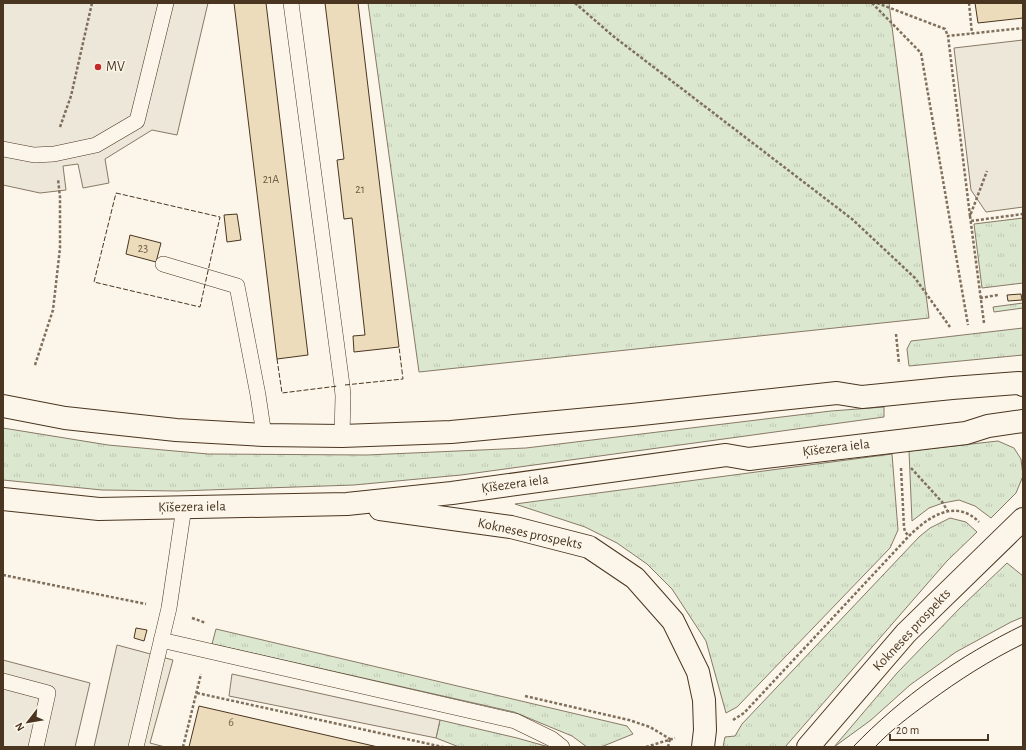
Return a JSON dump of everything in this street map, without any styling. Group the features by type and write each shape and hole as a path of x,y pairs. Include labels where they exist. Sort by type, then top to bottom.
{"street":[{"path":"3,406 65,418 176,430 342,436 451,432 632,415 837,393 862,398 952,388 1019,383 1023,384"},
{"name":"Ķīšezera iela","path":"3,499 99,509 347,504 452,493 726,455 749,459 958,434 988,426 1023,421"},
{"name":"Kokneses prospekts","path":"347,504 511,527 590,547 635,578 673,621 698,672 704,700 704,739"},
{"name":"Kokneses prospekts","path":"808,747 906,633 1023,518"}],"lane":[{"path":"3,149 34,155 54,154 96,145 137,121 166,3"},
{"path":"291,3 342,385 342,436"},
{"path":"163,264 237,286 264,434"},
{"path":"136,747 169,608 184,507"},
{"path":"161,640 515,721 552,739 562,747"},
{"path":"3,681 48,693 36,747"}],"path":[{"path":"58,133 70,96 92,3"},
{"path":"575,3 613,36 852,219 915,278 950,327"},
{"path":"872,3 921,53 968,325"},
{"path":"877,3 945,29 948,36 984,323"},
{"path":"969,3 972,34"},
{"path":"948,36 1023,28"},
{"path":"970,216 987,171"},
{"path":"35,365 53,310 60,248 60,197 58,178"},
{"path":"971,221 1023,214"},
{"path":"980,298 998,295"},
{"path":"896,334 900,367"},
{"path":"909,466 943,503 948,512"},
{"path":"901,467 904,527 905,532 909,536"},
{"path":"704,739 744,713 909,536 922,524 938,514 962,510 975,517 984,526"},
{"path":"3,575 169,608 209,624 197,693 183,747"},
{"path":"197,693 443,747"},
{"path":"520,695 629,720 650,727 670,739"},
{"path":"186,737 191,738"},
{"path":"646,747 670,739"},
{"path":"668,747 670,739"}],"green space":[{"path":"368,3 889,3 929,318 419,372"},
{"path":"1023,218 1023,283 982,288 974,224"},
{"path":"1023,303 1023,308 994,312 993,307"},
{"path":"1023,328 1023,355 909,366 907,349 911,341"},
{"path":"884,407 884,417 461,475 354,485 178,491 102,490 3,480 3,428 108,445 208,454 367,455 526,448 831,411"},
{"path":"998,441 1014,448 1021,459 1023,476 1016,493 991,518 975,506 959,500 943,503 929,508 912,521 909,451"},
{"path":"892,454 898,530 890,548 737,707 726,713 706,641 672,589 647,564 617,543 585,527 515,504"},
{"path":"950,518 966,522 977,532 947,561 785,747 723,747 725,737 735,736 742,724 919,537 930,528"},
{"path":"1007,563 1023,576 1023,617 956,652 910,685 871,720 834,747 897,673 960,608"},
{"path":"216,629 627,726 633,734 601,747 587,747 572,736 514,712 212,644"},
{"path":"440,720 549,747 459,747 436,738"}],"shaded area":[{"name":"MV","path":"3,3 208,3 177,135 152,130 105,159 109,183 83,188 78,164 63,166 66,190 40,193 3,185"},
{"path":"1023,40 1023,207 986,212 971,190 954,48"},
{"path":"117,645 173,660 150,743 165,747 94,747"},
{"path":"3,660 90,683 75,747 3,747"},
{"path":"232,674 440,720 436,738 229,696"}],"building":[{"path":"234,3 266,3 308,355 277,359"},
{"path":"325,3 358,3 399,347 354,352 353,336 365,335 352,218 344,219 337,160 344,159"},
{"path":"975,3 1023,3 1023,18 978,23"},
{"path":"237,214 241,240 227,242 224,215"},
{"path":"130,235 161,243 156,262 126,254"},
{"path":"1021,294 1022,300 1008,301 1007,295"},
{"path":"136,628 147,630 144,641 134,638"},
{"path":"199,706 378,747 189,747"}],"tram line":[{"path":"853,747 891,711 932,678 976,650 1023,625"},
{"path":"875,747 901,723 929,702 975,671 1023,644"}],"fence":[{"path":"116,193 220,217 200,307 94,282 116,193"},
{"path":"345,385 403,379 399,347"},
{"path":"277,359 282,393 338,386"}],"place":[{"name":"MV","path":"98,67"}]}
